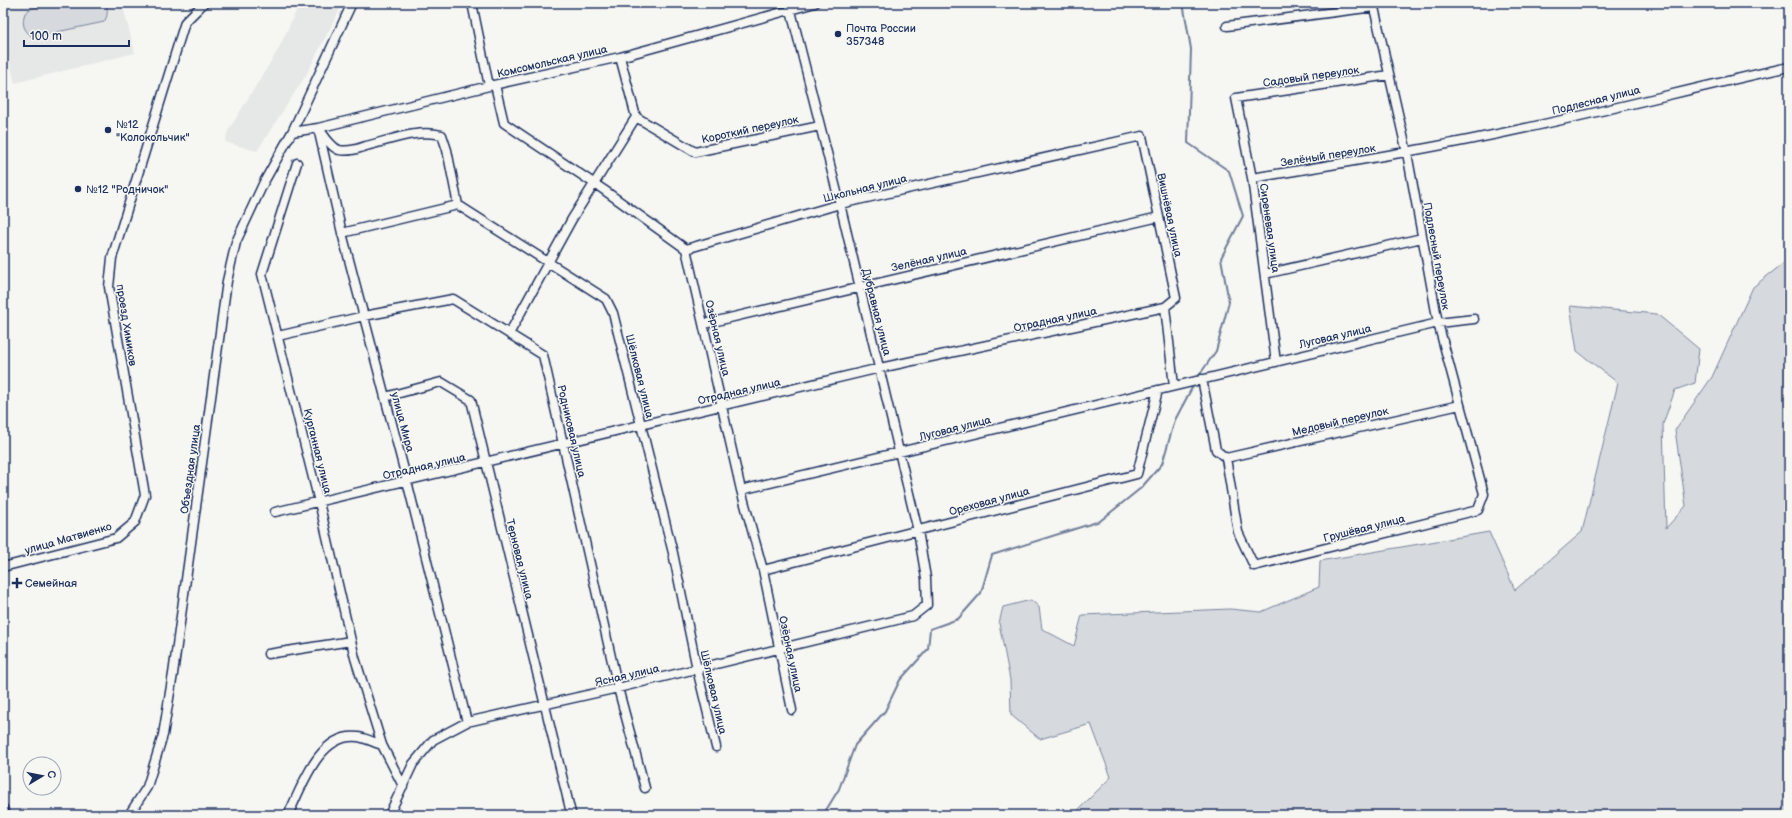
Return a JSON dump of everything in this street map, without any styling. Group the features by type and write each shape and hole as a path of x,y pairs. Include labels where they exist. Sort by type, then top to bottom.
{"street":[{"name":"проезд Химиков","path":"135,522 144,495 109,287 112,258 185,22 204,3"},
{"name":"Объездная улица","path":"129,815 146,787 162,735 173,674 227,281 236,242 264,182 292,132 352,3"},
{"path":"472,3 492,86 504,123 595,184 686,249"},
{"name":"Комсомольская улица","path":"292,132 318,128 620,57 789,6 815,3"},
{"path":"1227,26 1374,5"},
{"name":"Подлесный переулок","path":"1374,5 1407,153 1438,323 1484,494 1478,510"},
{"name":"Дубравная улица","path":"789,6 840,204 918,531 928,598 927,605 913,616"},
{"path":"509,334 569,225 636,117 620,57"},
{"name":"Подлесная улица","path":"1407,153 1544,124 1684,90 1789,67"},
{"name":"Садовый переулок","path":"1236,98 1390,75"},
{"name":"Сиреневая улица","path":"1236,98 1252,178 1276,362"},
{"name":"Короткий переулок","path":"636,117 695,152 820,126"},
{"path":"318,128 329,142 338,150 350,151 408,135 430,132 442,135 447,150 458,205 342,233"},
{"name":"улица Мира","path":"318,128 342,233 407,481 467,722"},
{"name":"Вишнёвая улица","path":"1051,155 1142,136 1176,298 1166,307"},
{"name":"Зелёный переулок","path":"1252,178 1407,153"},
{"name":"Школьная улица","path":"686,249 840,204 1051,155"},
{"name":"Курганная улица","path":"297,163 262,274 319,502 351,641 382,745 403,786"},
{"name":"Шёлковая улица","path":"458,205 606,299 613,313 640,426 673,553 697,669 716,747"},
{"name":"Зелёная улица","path":"704,324 1159,217"},
{"path":"1265,274 1422,238"},
{"name":"Озёрная улица","path":"686,249 741,490 763,570 792,710"},
{"name":"Родниковая улица","path":"278,336 364,316 453,299 543,355 618,688 645,788"},
{"path":"1166,307 1174,386"},
{"name":"Отрадная улица","path":"275,512 880,368 1166,307"},
{"name":"Луговая улица","path":"741,490 1438,323 1474,319"},
{"path":"1202,379 1216,450 1226,458"},
{"name":"Терновая улица","path":"385,397 441,382 471,400 571,813"},
{"name":"Ореховая улица","path":"763,570 1137,474 1158,390"},
{"name":"Медовый переулок","path":"1226,458 1460,405"},
{"name":"Грушёвая улица","path":"1226,458 1238,532 1254,566 1357,542 1478,510"},
{"name":"улица Матвиенко","path":"3,567 116,538 135,522"},
{"name":"Ясная улица","path":"389,815 413,764 433,740 467,722 618,688 779,647 913,616"},
{"path":"268,654 351,641"},
{"path":"288,815 316,758 336,741 358,737 382,745"},
{"path":"3,808 5,815"}],"shaded area":[{"path":"3,3 122,3 135,53 15,83 3,35"},
{"path":"52,3 106,3 107,15 104,22 33,37 25,30 23,24 25,13 30,9"},
{"path":"300,3 343,3 306,75 257,151 225,142 228,131 278,50"},
{"path":"1789,259 1789,815 1073,815 1111,777 1091,724 1040,739 1011,715 1010,680 999,623 1003,607 1031,600 1039,607 1042,629 1074,646 1082,615 1230,609 1261,612 1319,587 1320,561 1489,532 1515,590 1582,532 1618,383 1577,351 1570,306 1657,314 1699,349 1695,383 1675,390 1663,424 1666,528 1686,506 1675,430 1712,377 1753,287"}],"waterway":[{"path":"1183,3 1191,49 1188,143 1229,171 1243,216 1221,258 1229,302 1216,351 1198,377"},
{"path":"823,815 839,789 855,745 885,711 900,680 928,649 930,629 958,619 981,593 992,555 1100,521 1141,488 1162,464 1175,420 1194,384"}],"place":[{"name":"Почта России 357348","path":"838,34"},
{"name":"№12 \"Колокольчик\"","path":"108,130"},
{"name":"№12 \"Родничок\"","path":"78,189"},
{"name":"Семейная","path":"17,583"}]}
